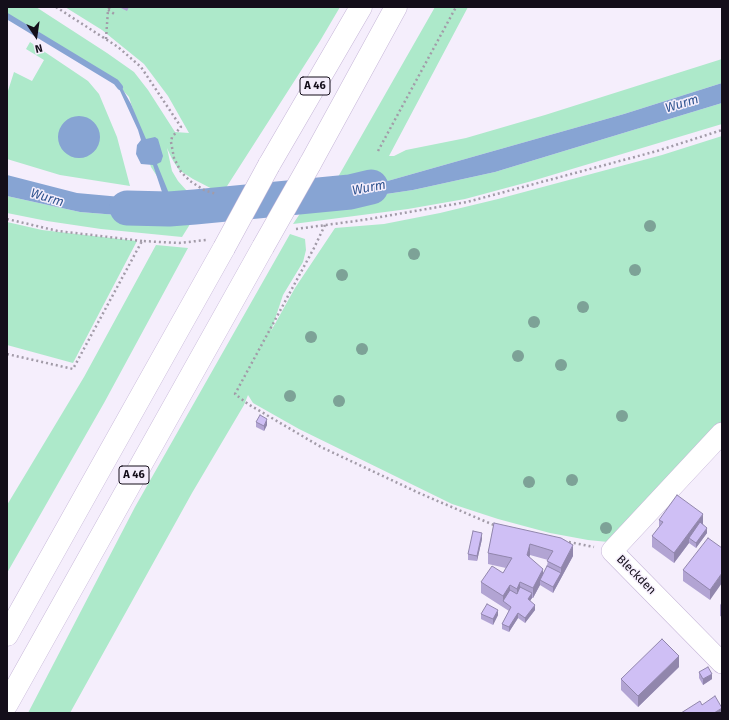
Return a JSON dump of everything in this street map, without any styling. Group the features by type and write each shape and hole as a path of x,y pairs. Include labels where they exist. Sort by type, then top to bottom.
{"highway":[{"name":"A 46","path":"7,635 216,244 269,165 361,7"},
{"name":"A 46","path":"7,704 310,164 396,7"}],"street":[{"name":"Bleckden","path":"722,433 612,551 722,662"}],"path":[{"path":"56,7 118,47 141,67 181,127 172,137 171,142 174,158 181,172 190,181 204,190 216,194"},
{"path":"106,39 108,10 110,7"},
{"path":"378,151 456,7"},
{"path":"108,10 116,15"},
{"path":"296,229 467,202 657,151 722,130"},
{"path":"7,219 58,231 142,241 216,244"},
{"path":"325,225 314,248 298,274 234,394 248,404 321,447 419,493 502,527"},
{"path":"7,354 73,369 142,241"},
{"path":"561,540 612,551"}],"green space":[{"path":"7,7 36,7 107,53 134,72 148,90 175,132 189,133 168,96 144,64 102,30 65,7 340,7 320,41 222,194 179,170 167,148 172,171 187,191 220,205 212,218 176,215 170,196 151,167 129,97 109,76 7,16"},
{"path":"435,7 468,7 389,156 394,156 406,150 466,138 545,115 722,59 722,83 624,114 384,182 330,191"},
{"path":"30,42 88,81 99,94 117,137 130,186 60,175 7,159 7,94 14,72 32,81 44,60 26,49"},
{"path":"722,103 722,124 532,181 465,199 408,209 293,224 305,206 413,190 495,172"},
{"path":"722,136 722,428 608,542 550,533 498,519 452,504 299,429 253,403 248,395 244,405 192,493 70,713 28,713 135,507 290,234 305,239 306,250 303,262 283,295 271,331 295,288 335,228 384,224 440,213 662,155"},
{"path":"7,196 80,212 192,221 182,237 101,229 7,213"},
{"path":"7,222 42,230 137,241 73,363 7,345"},
{"path":"156,245 188,248 104,403 7,573 7,505 84,377"}],"water":[{"path":"116,82 121,86 131,104 146,139 155,137 158,139 163,156 161,162 157,164 176,215 212,218 192,221 80,212 7,196 7,175 77,193 132,198 164,198 153,165 141,164 136,154 137,145 141,140 138,130"},
{"path":"722,83 722,103 495,172 413,190 305,206 330,191 384,182 624,114"},
{"path":"75,116 83,116 91,119 97,125 100,137 97,149 91,155 83,158 75,158 67,155 61,149 58,141 58,133 61,125 67,119"}],"building":[{"path":"260,415 267,419 264,426 256,422"},
{"path":"677,495 703,514 674,553 652,536 663,522 659,520"},
{"path":"700,522 707,528 696,543 689,538"},
{"path":"494,523 561,538 573,545 561,568 547,561 553,551 530,544 527,555 543,569 533,588 520,582 517,589 510,585 503,596 481,582 492,566 503,573 512,558 488,553"},
{"path":"473,531 482,533 477,556 468,554"},
{"path":"708,538 722,548 722,573 710,590 683,570"},
{"path":"547,566 561,573 553,587 540,580"},
{"path":"520,587 532,593 528,599 535,605 525,618 518,613 509,627 502,624 511,607 503,601 510,590 517,594"},
{"path":"487,604 498,610 493,619 481,614"},
{"path":"662,639 679,656 638,696 621,679"},
{"path":"708,667 712,674 703,679 699,672"},
{"path":"715,696 722,708 714,713 681,713 700,701 702,705"}],"waterway":[{"path":"7,16 116,82 120,87"},
{"name":"Wurm","path":"127,208 169,209 195,207 350,192 371,187"}]}
